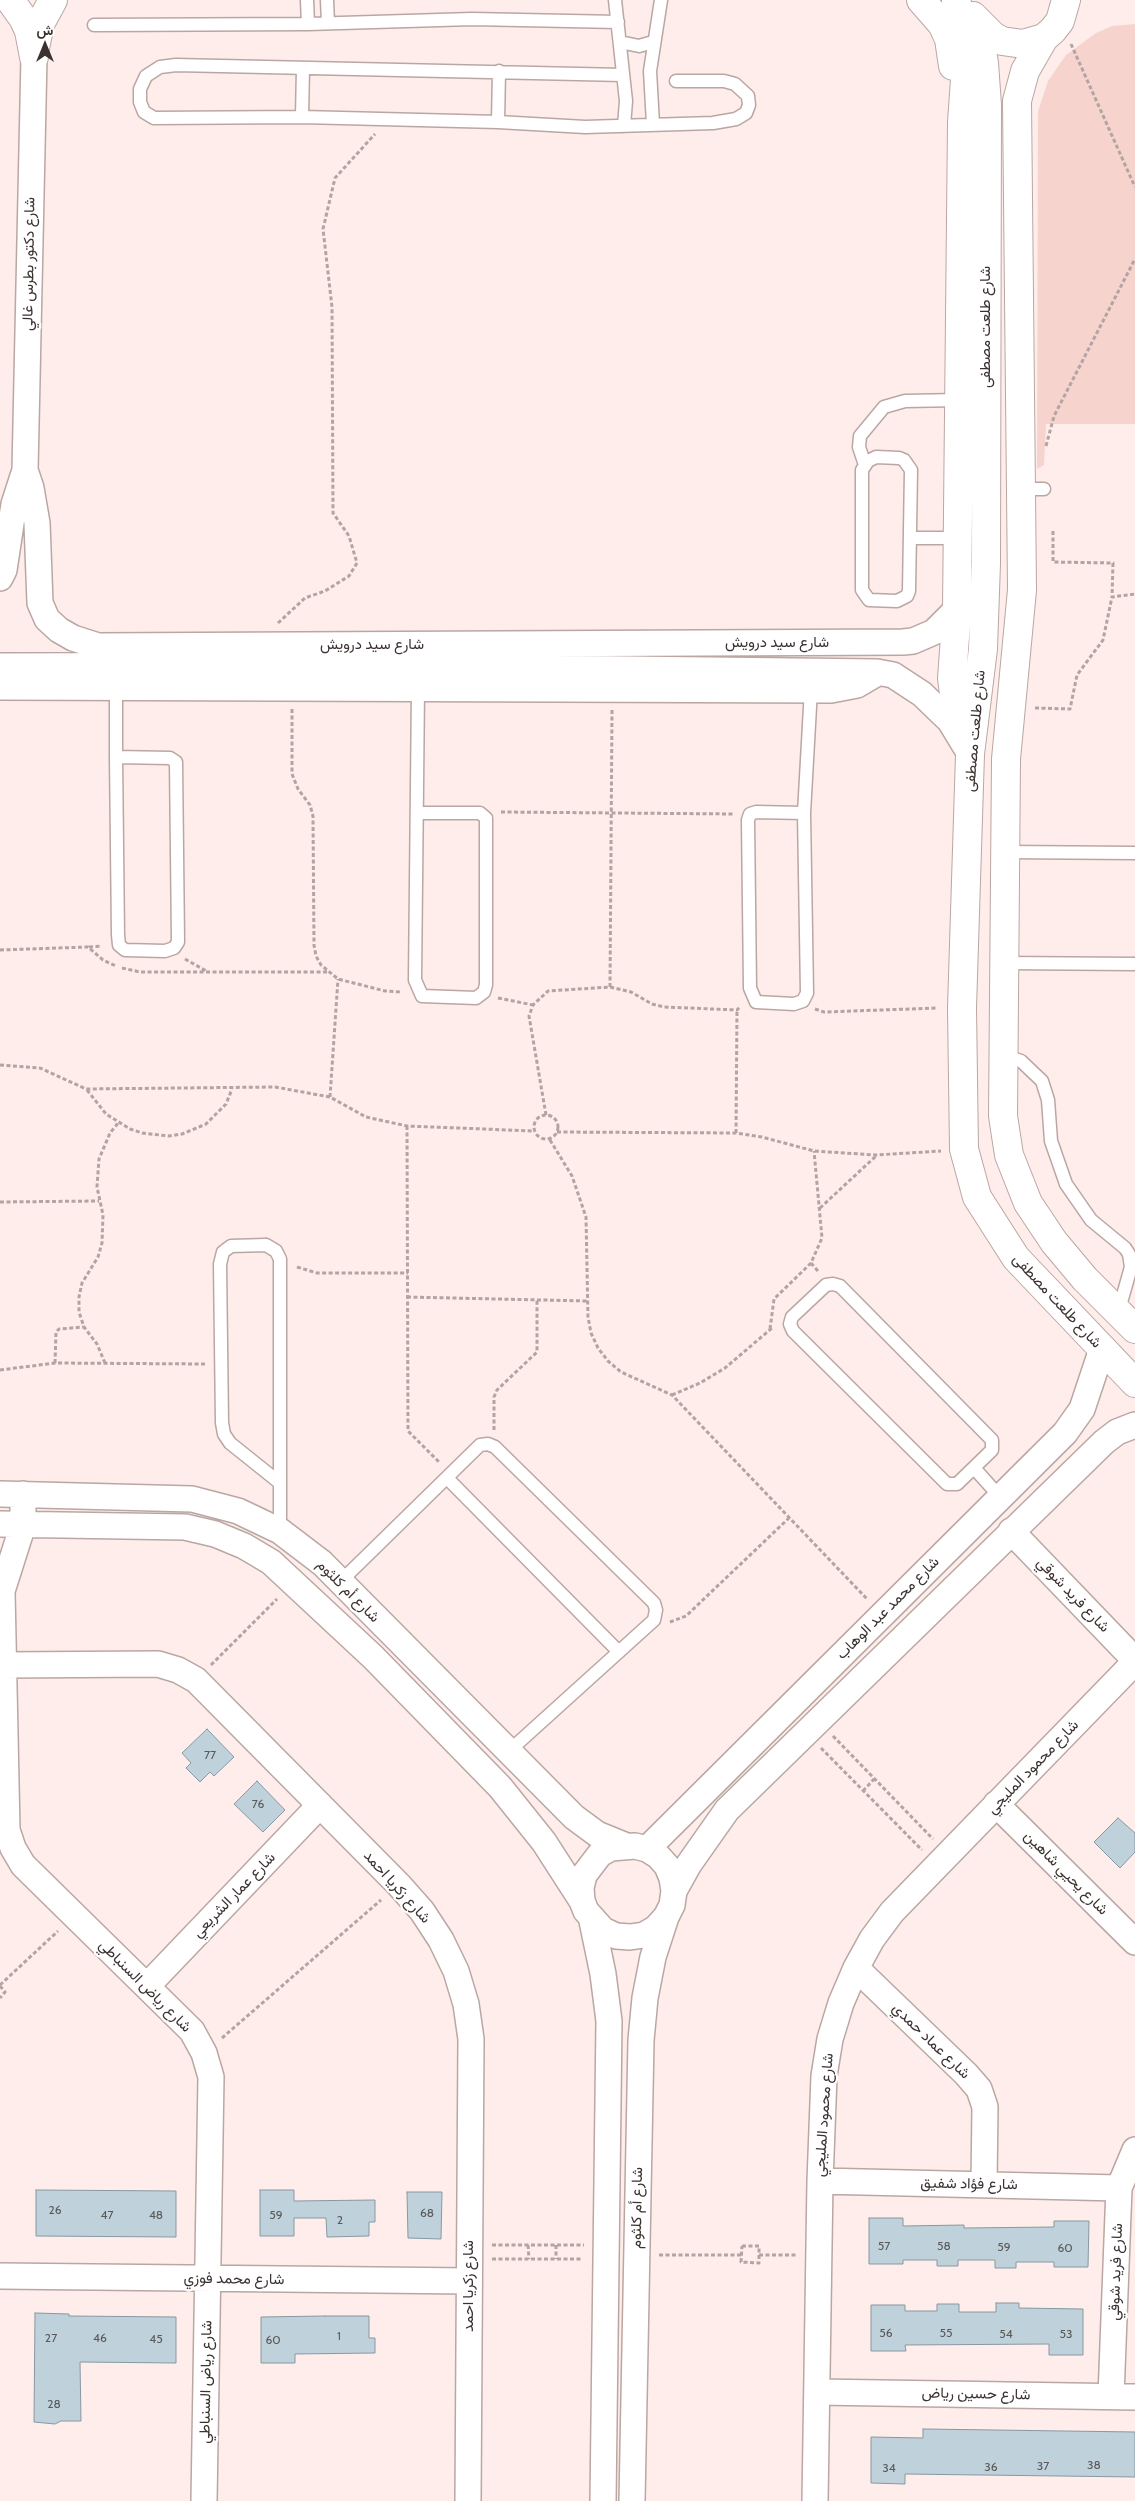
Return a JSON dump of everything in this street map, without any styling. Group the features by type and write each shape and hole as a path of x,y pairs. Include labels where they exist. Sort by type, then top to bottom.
{"street":[{"path":"10,0 23,18 29,31 34,57"},
{"path":"34,57 40,24 53,0"},
{"path":"921,0 942,24 949,39 962,122"},
{"path":"963,6 967,51 962,122 957,609 952,661 952,690 971,743"},
{"path":"963,6 993,36 1002,41 1023,44 1064,14"},
{"name":"شارع طلعت مصطفى","path":"963,6 984,63 986,105 986,563 983,649 971,743 962,1011 964,1149 977,1197 1016,1258 1135,1383"},
{"path":"1064,14 1025,71 1017,101 1033,489 1009,708 1004,852 1003,1116 1009,1155 1017,1181 1028,1203 1054,1242 1085,1279 1127,1321"},
{"name":"شارع دكتور بطرس غالي","path":"25,470 34,57"},
{"path":"0,578 4,570 14,504 25,470"},
{"name":"شارع سيد درويش","path":"25,470 31,488 37,523 40,603 47,619 59,630 85,643 111,647 902,642 913,641 934,632 957,609"},
{"name":"شارع سيد درويش","path":"0,666 292,676 877,672 893,675 937,706 961,737 971,743"},
{"path":"0,687 116,687 292,676 418,688 844,689 857,685 877,672"},
{"path":"962,1011 1003,1015"},
{"name":"شارع محمد عبد الوهاب","path":"635,1847 882,1615 1066,1432 1082,1409 1102,1349"},
{"name":"شارع محمد عبد الوهاب","path":"674,1891 706,1838 727,1810 1104,1442 1117,1432 1135,1425"},
{"name":"شارع أم كلثوم","path":"11,1494 192,1499 238,1511 280,1531 302,1546 340,1582 574,1817 597,1834 635,1847"},
{"name":"شارع رياض السنباطي","path":"11,1494 11,1524 1,1589 7,1830 23,1865 192,2031 204,2053 211,2077 204,2501"},
{"name":"شارع أم كلثوم","path":"11,1524 185,1527 215,1534 244,1546 271,1562 373,1657 500,1787 544,1842 587,1911 603,1974 609,2021 602,2501"},
{"name":"شارع فريد شوقي","path":"1011,1531 1135,1661"},
{"name":"شارع محمود المليجي","path":"815,2501 820,2181 824,2076 830,2039 841,2003 856,1968 872,1939 892,1912 1135,1661"},
{"name":"شارع زكريا احمد","path":"3,1665 158,1664 178,1670 196,1680 399,1885 422,1911 442,1940 456,1971 466,2004 471,2039 468,2501"},
{"name":"شارع يحيي شاهين","path":"996,1804 1135,1942"},
{"name":"شارع عمار الشريعي","path":"147,1986 320,1805"},
{"path":"635,1847 667,1866 672,1878 674,1891 672,1905 666,1917 650,1931 630,1937 616,1936 603,1930 587,1911 582,1888 584,1875 590,1864 600,1854 611,1848 635,1847"},
{"name":"شارع أم كلثوم","path":"632,2501 640,2040 645,1998 652,1965 666,1917"},
{"name":"شارع عماد حمدي","path":"856,1968 966,2074 979,2089 985,2107 984,2184"},
{"name":"شارع فريد شوقي","path":"1123,2397 1119,2188 1135,2150"},
{"name":"شارع فؤاد شفيق","path":"820,2181 1119,2188"},
{"name":"شارع محمد فوزي","path":"0,2276 208,2278 469,2262"},
{"name":"شارع حسين رياض","path":"817,2392 1123,2397"}],"lane":[{"path":"307,0 308,24"},
{"path":"327,0 328,23"},
{"path":"615,0 626,101 624,126"},
{"path":"653,124 650,71 661,0"},
{"path":"94,25 308,24 472,19 618,22"},
{"path":"620,42 639,46 653,42"},
{"path":"623,75 176,65 160,67 146,76 140,89 140,102 144,112 154,118 302,117 498,122 585,127 713,123 736,119 746,113 749,105 748,96 735,84 724,81 676,81"},
{"path":"302,117 303,68"},
{"path":"498,122 499,71"},
{"path":"865,465 876,457 899,458 908,465 911,476 910,591 907,596 896,601 869,600 864,596 861,585 862,476 865,465 859,448 860,436 884,407 905,401 960,400"},
{"path":"911,538 958,538"},
{"path":"116,687 116,757 119,945 125,950 165,951 174,948 178,942 176,762 170,758 116,757"},
{"path":"417,813 480,813 486,818 486,985 484,992 476,998 422,996 417,989 415,980 418,688"},
{"path":"804,814 756,812 750,814 748,820 751,996 756,1002 794,1004 804,1001 807,993 804,814 811,689"},
{"path":"1004,852 1135,853"},
{"path":"1003,963 1135,964"},
{"path":"1003,1055 1021,1061 1042,1081 1048,1100 1051,1141 1066,1184 1077,1203 1091,1220 1129,1254 1131,1267 1127,1321"},
{"path":"280,1483 230,1442 224,1434 222,1423 220,1264 223,1252 231,1246 266,1245 276,1251 280,1259 280,1483 280,1531"},
{"path":"826,1285 840,1286 992,1440 992,1450 975,1468 957,1484 947,1484 793,1331 790,1324 792,1317 826,1285"},
{"path":"340,1582 480,1445 488,1444 495,1447 654,1602 656,1610 654,1620 508,1752"},
{"path":"975,1468 1000,1496"},
{"path":"449,1476 619,1652"}],"path":[{"path":"1064,14 1135,187"},
{"path":"273,646 273,632 281,618 305,598 326,591 349,576 356,563 349,536 333,513 332,307 323,229 334,178 389,119"},
{"path":"1044,454 1054,416 1135,258"},
{"path":"1009,708 1070,708 1077,675 1102,640 1112,597 1113,564 1053,562 1053,531"},
{"path":"1112,597 1135,594"},
{"path":"292,676 292,774 298,788 310,805 314,816 314,945 321,965 338,979 396,993 417,989"},
{"path":"610,987 612,688"},
{"path":"486,818 494,813 506,811 750,814"},
{"path":"174,948 184,958 210,973"},
{"path":"330,1097 338,979"},
{"path":"546,1115 529,1016 533,1005 539,997 553,989 610,987 631,992 652,1004 664,1007 737,1010 736,1133"},
{"path":"484,992 516,1004 533,1005"},
{"path":"804,1001 811,1008 824,1012 962,1011"},
{"path":"0,1065 40,1068 86,1089 232,1089 251,1086 275,1087 330,1097 366,1117 407,1126 534,1131"},
{"path":"86,1089 106,1114 130,1129 149,1135 169,1136 194,1130 216,1116 226,1104 232,1089"},
{"path":"546,1115 535,1120 534,1131 540,1138 550,1140 572,1176 586,1217 587,1301 591,1333 608,1361 635,1380 672,1395 882,1615"},
{"path":"546,1115 556,1120 557,1132 550,1140"},
{"path":"105,1363 97,1344 84,1326 79,1312 79,1297 82,1283 98,1257 102,1244 103,1222 97,1187 99,1159 106,1140 119,1122"},
{"path":"407,1126 408,1431 449,1476"},
{"path":"557,1132 736,1133 771,1139 814,1151 876,1155 964,1149"},
{"path":"672,1395 700,1383 726,1368 749,1350 770,1329 774,1298 811,1262 820,1247 822,1238 814,1151"},
{"path":"820,1208 876,1155"},
{"path":"0,1202 99,1201"},
{"path":"280,1259 298,1268 317,1272 408,1273"},
{"path":"407,1298 587,1301"},
{"path":"495,1447 494,1397 497,1390 537,1352 537,1299"},
{"path":"55,1363 56,1332 59,1329 84,1326"},
{"path":"0,1370 55,1363 221,1364"},
{"path":"654,1620 676,1621 686,1616 789,1518"},
{"path":"196,1680 294,1582"},
{"path":"812,1727 874,1779 943,1860"},
{"path":"812,1727 863,1791 943,1860"},
{"path":"863,1791 874,1779"},
{"path":"204,2053 399,1885"},
{"path":"0,1998 5,1992 0,1986 75,1915"},
{"path":"469,2262 528,2245 556,2245 606,2253"},
{"path":"528,2245 529,2259"},
{"path":"556,2245 556,2259"},
{"path":"743,2246 757,2246 760,2255 759,2263 741,2262 743,2246"},
{"path":"469,2262 556,2259 606,2253"},
{"path":"636,2255 741,2255"},
{"path":"760,2255 819,2255"}],"shaded area":[{"path":"1135,24 1135,424 1046,424 1044,465 1037,469 1038,111 1048,81 1066,55 1096,33 1112,26"}],"building":[{"path":"207,1729 234,1757 214,1776 210,1772 200,1782 186,1768 191,1763 182,1753"},
{"path":"257,1781 285,1810 263,1832 234,1804"},
{"path":"1118,1818 1135,1833 1135,1852 1120,1868 1094,1842"},
{"path":"36,2190 176,2191 176,2237 36,2236"},
{"path":"260,2190 294,2190 294,2201 375,2200 375,2222 369,2222 369,2236 327,2237 326,2218 294,2218 294,2236 260,2236"},
{"path":"407,2192 442,2192 441,2239 408,2238"},
{"path":"869,2218 903,2218 903,2226 964,2225 964,2228 1054,2227 1054,2221 1089,2221 1088,2267 1054,2267 1054,2262 1016,2262 1016,2268 995,2268 995,2260 958,2260 958,2266 937,2266 937,2260 903,2260 903,2264 869,2264"},
{"path":"996,2303 1019,2303 1019,2308 1083,2309 1083,2355 1049,2355 1049,2344 905,2345 906,2351 871,2351 871,2305 905,2305 905,2311 937,2311 937,2304 959,2304 959,2312 996,2312"},
{"path":"35,2313 69,2314 69,2316 176,2317 176,2363 80,2362 81,2421 61,2421 55,2424 34,2422"},
{"path":"369,2316 369,2338 375,2338 375,2353 295,2354 295,2363 261,2363 261,2317"},
{"path":"923,2429 1135,2432 1135,2477 905,2474 905,2484 871,2483 871,2437 923,2438"}]}
